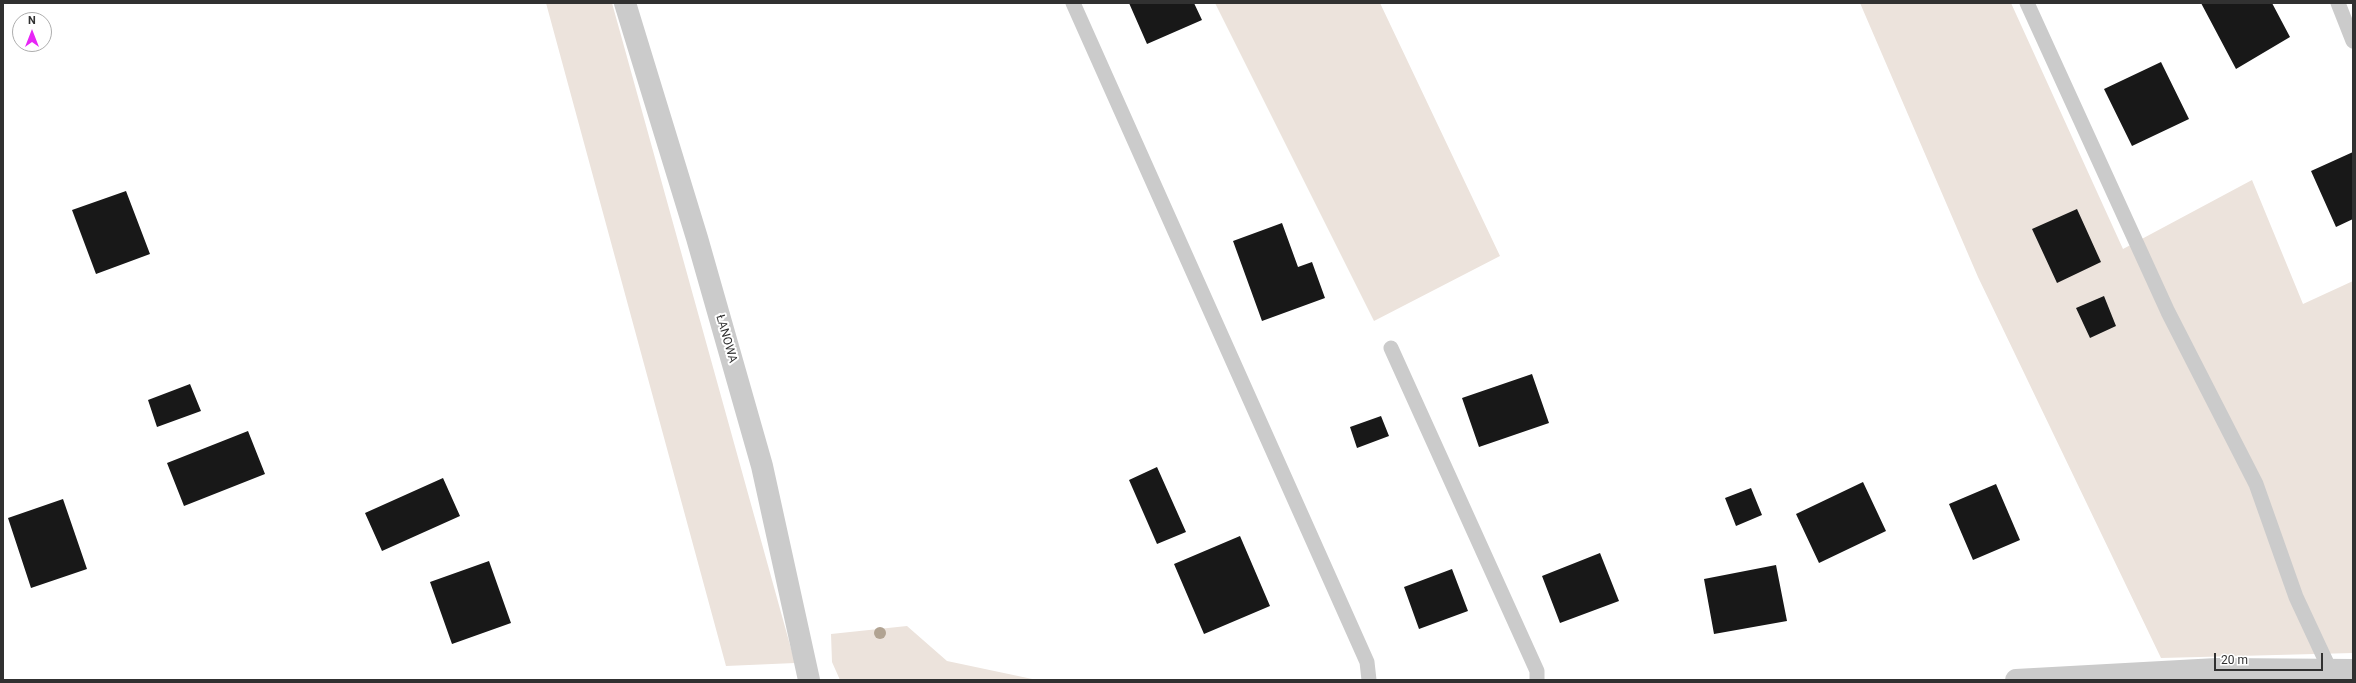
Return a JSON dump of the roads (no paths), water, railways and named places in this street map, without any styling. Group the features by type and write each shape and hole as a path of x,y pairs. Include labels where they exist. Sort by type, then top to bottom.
{"street":[{"name":"ŁANOWA","path":"625,3 697,238 762,466 809,680"},
{"path":"2016,680 2217,669 2353,670"}],"lane":[{"path":"1073,3 1367,662 1369,680"},
{"path":"2027,3 2168,312 2256,484 2296,597 2330,670"},
{"path":"2338,3 2353,41"},
{"path":"1391,348 1537,671 1537,680"}]}
